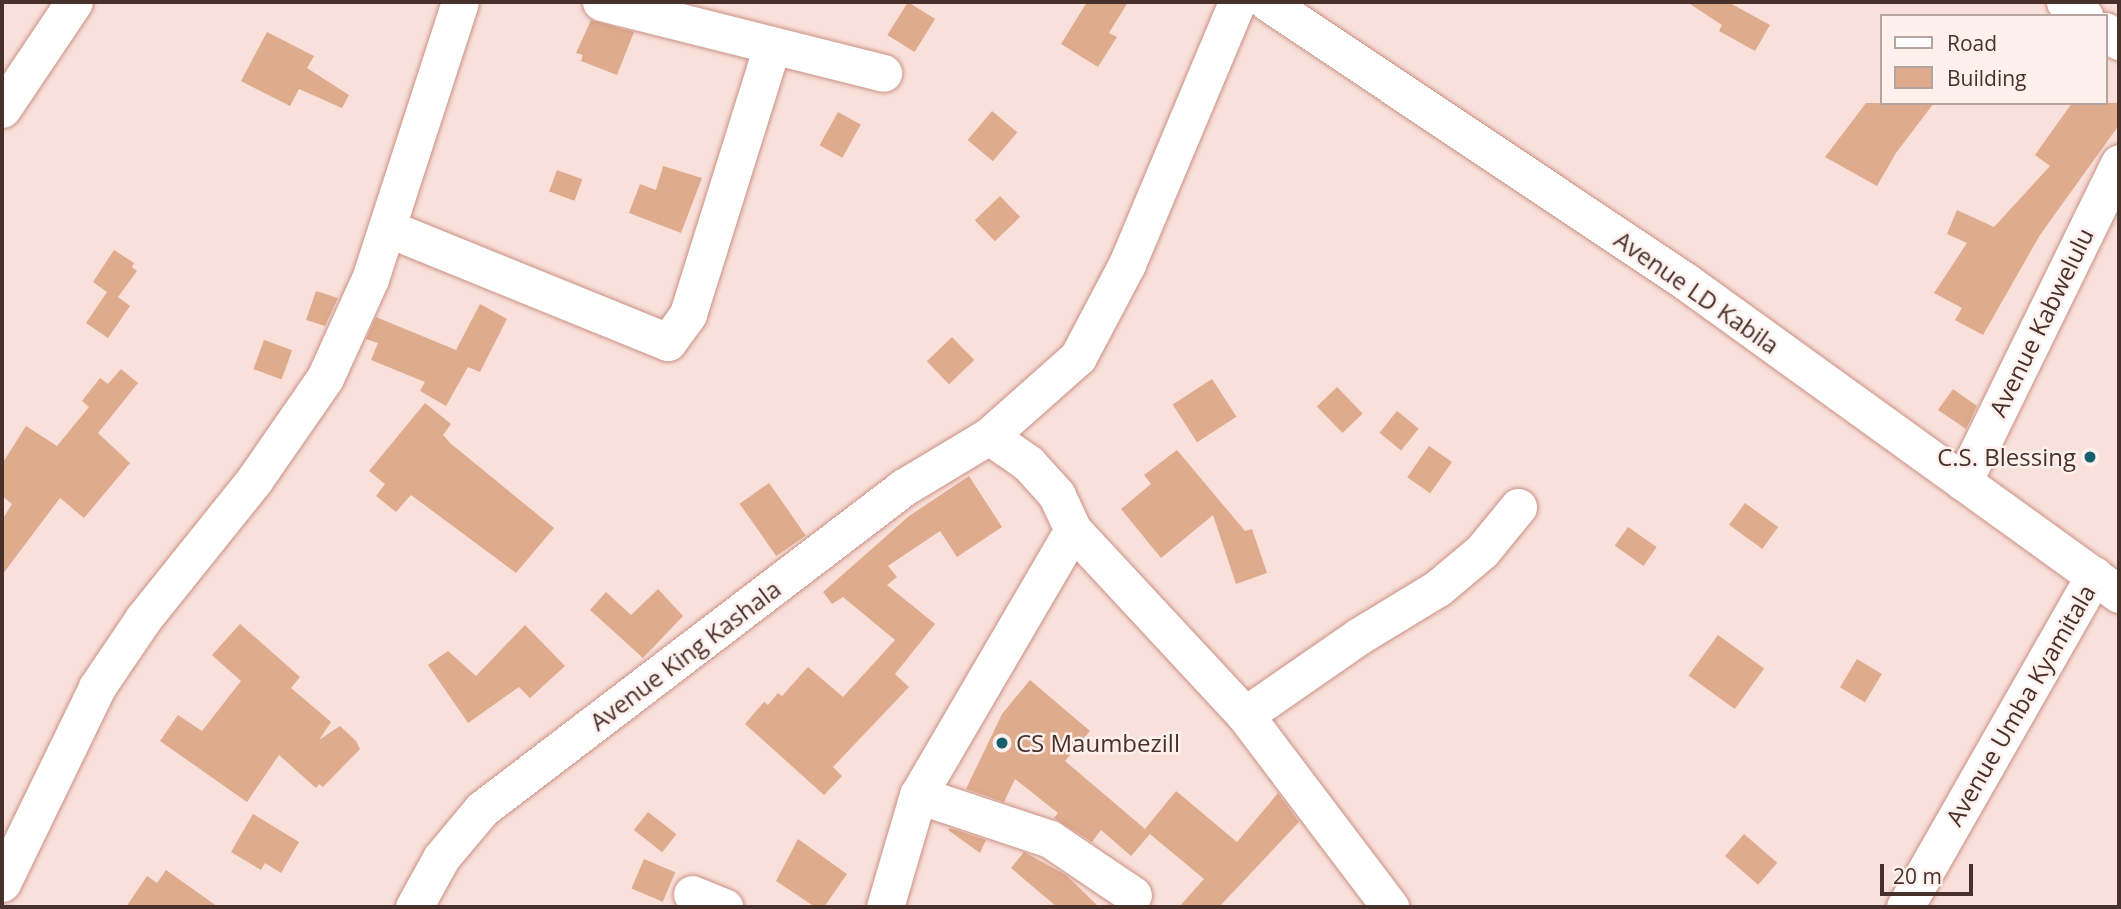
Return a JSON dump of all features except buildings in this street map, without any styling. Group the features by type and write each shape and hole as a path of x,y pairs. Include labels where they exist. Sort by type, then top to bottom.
{"street":[{"path":"2,108 74,2"},
{"path":"2,884 97,687 143,619 255,479 325,378 370,279 460,2"},
{"path":"601,2 883,73"},
{"name":"Avenue King Kashala","path":"414,907 441,858 482,809 904,487 989,436 1078,357 1127,264 1237,2"},
{"name":"Avenue LD Kabila","path":"1267,2 1685,281 2107,585"},
{"path":"2065,2 2081,14"},
{"path":"387,228 668,342 688,314 772,46"},
{"name":"Avenue Kabwelulu","path":"1963,482 2119,163"},
{"path":"989,436 1028,463 1057,495 1073,530 1245,715 1390,907"},
{"path":"1245,715 1359,636 1438,588 1482,551 1518,507"},
{"path":"885,907 918,795 1073,530"},
{"name":"Avenue Umba Kyamitala","path":"1905,907 2107,585"},
{"path":"918,795 1050,839 1133,895"}],"place":[{"name":"C.S. Blessing","path":"2090,457"},
{"name":"CS Maumbezill","path":"1002,743"}]}
